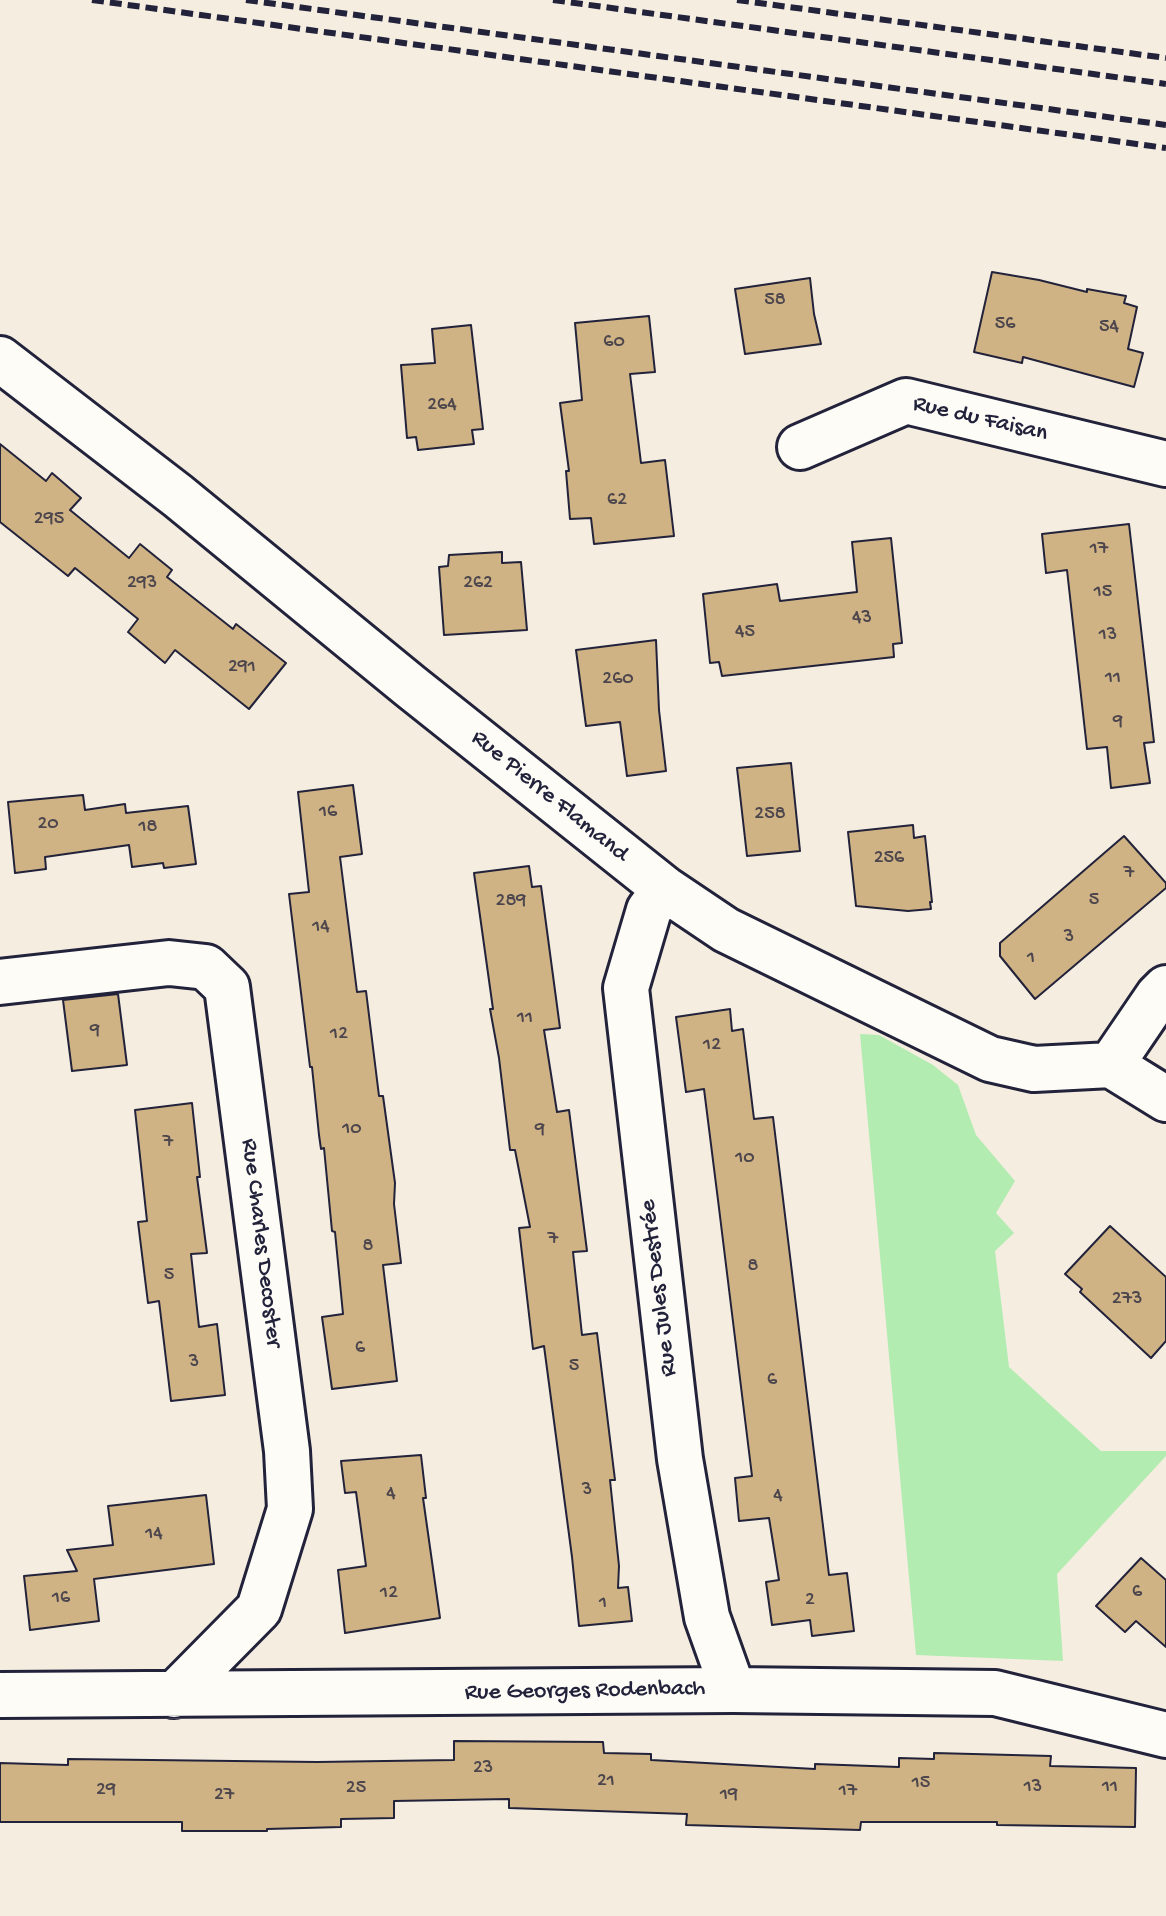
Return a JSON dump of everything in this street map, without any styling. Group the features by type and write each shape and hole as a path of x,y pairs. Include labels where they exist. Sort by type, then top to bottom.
{"street":[{"name":"Rue Pierre Flamand","path":"0,359 178,496 665,889 726,930 990,1059 1034,1069 1111,1065"},
{"name":"Rue du Faisan","path":"800,447 906,401 1166,464"},
{"name":"Rue Jules Destrée","path":"665,889 649,910 626,988 680,1459 707,1617 733,1690"},
{"name":"Rue Charles Decoster","path":"0,982 169,963 206,967 227,987 287,1451 290,1509 259,1609 174,1695"},
{"path":"1166,988 1111,1065 1166,1099"},
{"name":"Rue Georges Rodenbach","path":"0,1695 733,1690 995,1693 1166,1735"}],"green space":[{"path":"860,1034 879,1035 933,1065 958,1085 976,1135 1015,1181 996,1213 1014,1233 995,1251 1009,1367 1101,1451 1166,1451 1166,1456 1057,1574 1063,1661 916,1655"}],"building":[{"path":"992,272 1087,292 1087,289 1126,296 1124,303 1137,307 1128,349 1143,353 1134,387 1023,357 1022,363 974,352"},
{"path":"810,278 821,344 745,354 735,289"},
{"path":"649,316 655,372 630,374 641,463 665,460 674,536 594,544 591,518 570,519 566,471 569,471 560,403 582,400 575,323"},
{"path":"471,325 483,429 472,430 474,444 418,450 416,437 407,438 401,365 435,363 432,329"},
{"path":"0,444 46,481 52,473 81,498 70,510 129,558 140,544 172,570 167,577 233,629 236,624 286,663 249,709 175,650 165,663 128,632 138,619 75,568 68,576 0,522"},
{"path":"1129,524 1154,742 1144,743 1150,783 1111,788 1107,747 1087,749 1067,570 1046,573 1042,534"},
{"path":"891,538 902,643 893,644 894,657 722,676 719,662 710,663 703,594 777,584 780,601 857,592 852,542"},
{"path":"502,552 502,563 521,562 527,630 444,635 439,567 448,566 449,555"},
{"path":"656,640 666,771 627,776 620,722 586,726 576,650"},
{"path":"791,763 800,851 747,856 737,768"},
{"path":"353,785 362,854 340,857 357,992 366,991 379,1096 383,1096 395,1183 394,1204 401,1263 383,1265 397,1381 332,1389 322,1317 343,1314 335,1232 332,1231 324,1148 321,1149 319,1135 289,894 309,892 298,792"},
{"path":"83,795 85,810 125,804 126,813 188,806 196,864 164,868 163,863 132,867 129,845 45,857 46,869 15,873 8,802"},
{"path":"913,825 914,838 925,836 931,909 908,911 856,906 848,832"},
{"path":"1124,836 1166,883 1166,888 1035,999 1000,956 1000,943"},
{"path":"529,866 532,887 541,886 560,1028 544,1030 557,1112 569,1110 587,1251 573,1252 582,1335 597,1333 615,1480 610,1480 619,1566 618,1588 628,1587 632,1621 579,1626 544,1346 533,1349 519,1228 530,1227 515,1150 510,1150 474,873"},
{"path":"118,994 127,1065 72,1071 63,1000"},
{"path":"730,1009 732,1031 743,1029 754,1119 773,1117 829,1575 847,1573 854,1631 812,1636 810,1620 772,1625 766,1582 779,1580 769,1518 739,1521 735,1478 752,1476 718,1200 704,1089 686,1092 676,1017"},
{"path":"192,1103 207,1253 191,1254 199,1327 217,1324 225,1395 171,1401 159,1301 148,1303 138,1222 147,1221 135,1110"},
{"path":"1110,1226 1166,1277 1166,1341 1151,1358 1065,1274"},
{"path":"421,1455 426,1498 423,1498 440,1618 345,1633 338,1570 366,1566 356,1492 345,1493 341,1461"},
{"path":"206,1495 214,1564 94,1579 99,1621 30,1630 24,1576 77,1571 67,1550 113,1545 108,1506"},
{"path":"1141,1558 1166,1580 1166,1647 1136,1621 1125,1632 1096,1606"},
{"path":"454,1741 603,1742 604,1753 651,1754 651,1760 815,1769 815,1764 899,1767 899,1758 934,1759 934,1753 1051,1756 1050,1766 1136,1768 1135,1827 997,1825 997,1822 861,1822 860,1830 686,1825 687,1814 509,1808 509,1799 394,1801 394,1818 341,1819 341,1827 267,1831 182,1831 182,1822 0,1822 0,1763 68,1765 68,1759 454,1760"}],"railway":[{"path":"92,0 1166,148"},
{"path":"246,0 1166,125"},
{"path":"553,0 1166,84"},
{"path":"737,0 1166,58"}]}
